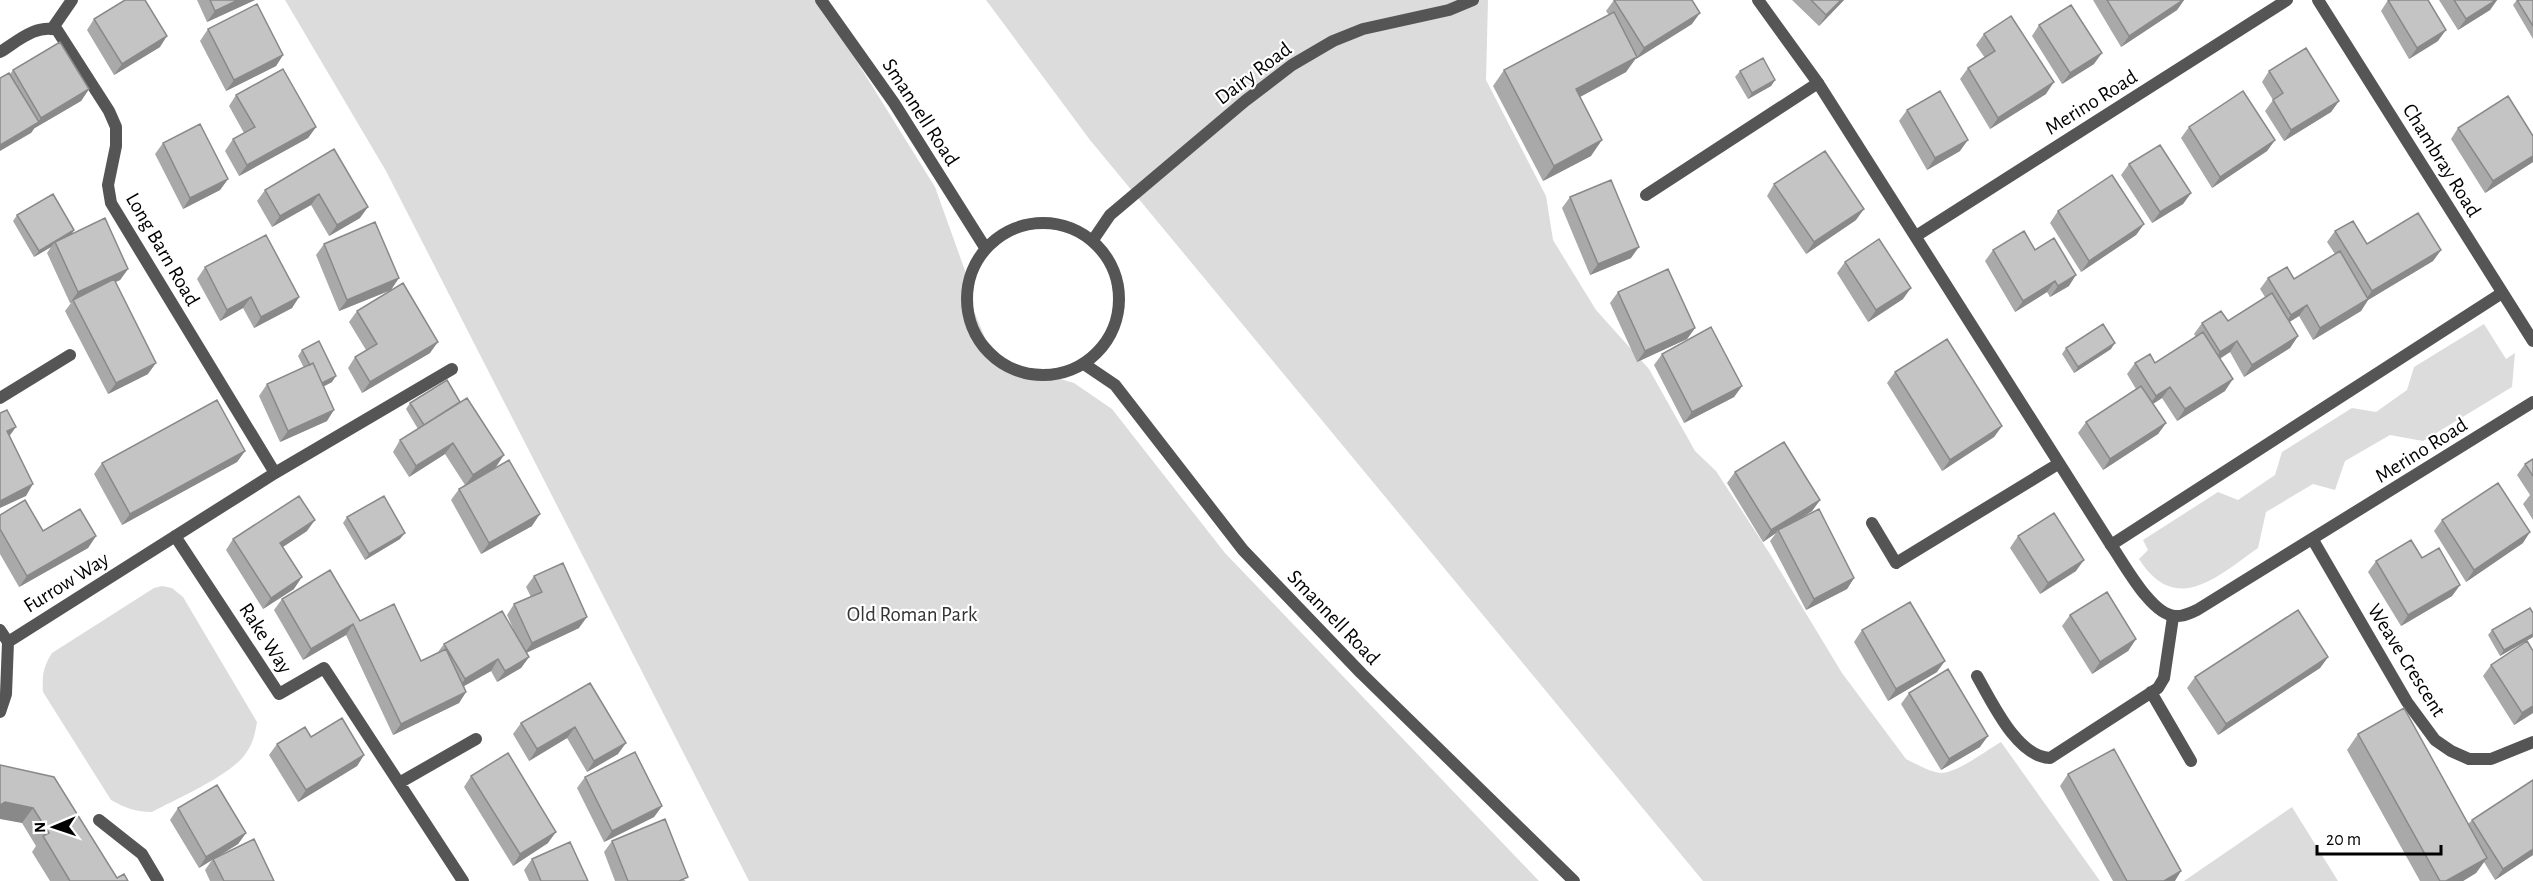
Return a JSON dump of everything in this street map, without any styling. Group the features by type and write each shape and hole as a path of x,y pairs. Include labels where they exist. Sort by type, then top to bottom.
{"street":[{"path":"0,52 35,30 46,27 52,29 72,0"},
{"name":"Smannell Road","path":"820,0 894,103 986,249"},
{"name":"Dairy Road","path":"1092,240 1110,215 1245,101 1292,65 1333,41 1363,30 1449,10 1473,0"},
{"path":"1758,0 1818,82 2111,545 2146,596 2156,607 2173,616 2164,678 2158,688 2050,758 2042,758 2028,751 2006,726 1977,676"},
{"name":"Merino Road","path":"1916,236 2287,0"},
{"name":"Chambray Road","path":"2318,0 2533,341"},
{"name":"Long Barn Road","path":"52,29 57,30 103,100 116,127 116,146 108,185 111,203 275,473"},
{"path":"1646,195 1818,82"},
{"path":"1040,221 1066,225 1092,240 1110,261 1118,286 1118,315 1108,339 1084,364 1065,372 1033,375 1008,367 984,349 970,326 966,299 967,285 976,260 986,249 996,237 1020,225 1040,221"},
{"path":"2111,545 2502,293"},
{"path":"0,398 70,355"},
{"name":"Smannell Road","path":"1084,364 1116,385 1251,558 1369,681 1574,881"},
{"name":"Furrow Way","path":"8,642 275,473 452,369"},
{"name":"Merino Road","path":"2173,616 2186,615 2197,610 2533,402"},
{"path":"1872,524 1896,563 2058,464"},
{"name":"Rake Way","path":"175,536 279,694 324,668 463,881"},
{"name":"Weave Crescent","path":"2313,540 2407,702 2435,740 2469,759 2491,759 2533,742"},
{"path":"0,630 8,642 6,694 0,712"},
{"path":"2151,692 2191,762"},
{"path":"399,783 476,739"},
{"path":"99,820 142,854 158,881"}],"green space":[{"name":"Old Roman Park","path":"285,0 815,0 841,36 935,187 968,279 973,309 986,340 1009,364 1074,383 1112,409 1225,553 1539,881 749,881 386,171"},
{"path":"986,0 1488,0 1486,80 1546,196 1553,240 1596,310 1649,369 1695,451 1716,471 1770,554 1842,673 1906,759 1923,768 1941,773 1948,772 2001,742 2100,881 1703,881 1090,140"},
{"path":"2484,324 2506,359 2515,353 2512,387 2423,441 2390,435 2345,461 2335,490 2313,484 2266,512 2258,548 2213,579 2197,586 2182,588 2168,586 2153,576 2139,559 2148,550 2143,540 2218,492 2238,500 2275,475 2282,452 2352,408 2376,412 2407,390 2414,367"},
{"path":"162,586 172,588 183,597 257,722 248,749 229,770 152,812 146,812 131,809 111,800 43,692 43,676 52,653 154,588"},
{"path":"2292,807 2338,881 2184,881"}],"building":[{"path":"125,0 145,0 167,36 122,64 94,19"},
{"path":"210,0 238,0 215,11"},
{"path":"1614,0 1692,0 1700,13 1644,48"},
{"path":"1811,0 1841,0 1826,15"},
{"path":"2107,0 2183,0 2129,36"},
{"path":"2388,0 2428,0 2446,30 2417,48"},
{"path":"2454,0 2496,0 2466,19"},
{"path":"2517,0 2533,0 2533,26"},
{"path":"257,4 283,55 234,80 208,29"},
{"path":"2071,5 2102,53 2070,73 2039,25"},
{"path":"1614,12 1637,57 1576,89 1602,140 1554,166 1504,70"},
{"path":"2011,16 2054,82 1998,118 1968,68 1995,51 1984,34"},
{"path":"60,42 89,89 41,118 13,70"},
{"path":"2306,48 2339,101 2291,130 2273,100 2283,93 2269,71"},
{"path":"1763,58 1775,80 1752,93 1740,71"},
{"path":"283,69 316,127 247,165 233,139 255,127 236,95"},
{"path":"9,73 39,122 0,145 0,78"},
{"path":"1940,91 1968,140 1935,158 1907,110"},
{"path":"2243,91 2275,140 2220,177 2189,127"},
{"path":"2508,96 2533,136 2533,156 2493,181 2458,128"},
{"path":"200,124 228,179 190,198 163,143"},
{"path":"2160,145 2191,193 2160,212 2129,164"},
{"path":"334,149 368,207 337,225 319,194 280,216 265,190"},
{"path":"1825,151 1864,209 1814,242 1774,184"},
{"path":"2112,175 2144,224 2089,261 2058,211"},
{"path":"1611,180 1639,247 1598,264 1570,197"},
{"path":"53,194 74,230 39,251 17,215"},
{"path":"2418,213 2441,250 2372,291 2335,231 2353,221 2367,244"},
{"path":"105,218 128,269 78,292 55,242"},
{"path":"375,222 399,278 347,300 324,244"},
{"path":"2024,231 2035,250 2054,238 2076,275 2058,286 2055,281 2023,301 1993,250"},
{"path":"266,235 299,297 261,317 251,297 227,310 205,267"},
{"path":"1879,239 1911,288 1876,310 1845,262"},
{"path":"2340,251 2368,299 2320,328 2307,305 2291,315 2268,278 2287,267 2294,279"},
{"path":"1668,269 1695,328 1645,351 1618,292"},
{"path":"114,279 156,363 116,383 73,300"},
{"path":"403,283 438,342 370,382 355,357 377,344 357,311"},
{"path":"2272,293 2298,336 2252,365 2237,341 2220,352 2202,323 2221,311 2228,321"},
{"path":"2103,324 2115,343 2078,367 2066,348"},
{"path":"1711,327 1742,386 1692,412 1662,354"},
{"path":"2203,332 2233,379 2185,409 2170,387 2156,396 2135,363 2150,354 2155,363"},
{"path":"1947,339 2002,426 1950,460 1895,372"},
{"path":"319,341 336,376 322,383 313,363 310,365 302,350"},
{"path":"313,363 334,410 288,431 267,384"},
{"path":"447,380 460,402 424,425 410,403"},
{"path":"2141,386 2166,423 2110,459 2086,422"},
{"path":"467,398 504,455 473,475 453,443 416,466 400,440"},
{"path":"217,400 245,451 130,514 102,463"},
{"path":"7,410 16,427 7,431 33,484 0,501 0,413"},
{"path":"1784,442 1820,500 1771,530 1735,472"},
{"path":"2533,459 2533,476 2525,464"},
{"path":"509,460 540,514 489,543 459,489"},
{"path":"2498,483 2530,532 2474,570 2442,520"},
{"path":"299,496 315,520 280,543 302,577 271,598 233,539"},
{"path":"384,496 405,533 369,554 347,517"},
{"path":"25,500 43,531 80,509 96,536 27,576 0,529 0,515"},
{"path":"1819,509 1854,578 1814,599 1778,530"},
{"path":"2054,513 2084,560 2048,583 2018,536"},
{"path":"2411,540 2422,558 2439,548 2460,585 2408,615 2376,561"},
{"path":"563,563 587,617 532,643 514,604 542,592 534,576"},
{"path":"330,570 360,621 394,604 421,661 446,649 466,692 401,724 353,624 311,649 282,599"},
{"path":"2107,592 2136,639 2100,662 2070,615"},
{"path":"1910,602 1945,661 1896,689 1862,630"},
{"path":"2530,608 2533,613 2533,634 2504,650 2492,630"},
{"path":"2298,610 2328,657 2226,724 2195,677"},
{"path":"502,611 529,657 505,671 498,659 465,679 444,644"},
{"path":"2527,641 2533,651 2533,706 2522,713 2491,665"},
{"path":"1948,669 1988,736 1949,759 1909,693"},
{"path":"590,683 626,743 594,761 575,727 537,749 521,723"},
{"path":"2404,708 2487,858 2446,881 2440,881 2358,734"},
{"path":"342,718 364,755 306,790 277,744 305,727 311,737"},
{"path":"2114,749 2181,871 2164,881 2127,881 2068,774"},
{"path":"635,752 662,806 612,831 585,777"},
{"path":"508,753 556,832 520,854 471,776"},
{"path":"0,765 54,777 117,878 124,874 128,881 70,881 43,836 49,833 33,808 5,802 0,805"},
{"path":"2533,780 2533,849 2503,869 2472,820"},
{"path":"217,785 246,833 206,857 178,808"},
{"path":"665,819 688,877 679,881 628,881 612,841"},
{"path":"254,839 274,881 224,881 213,859"},
{"path":"570,842 588,881 541,881 532,859"}]}
